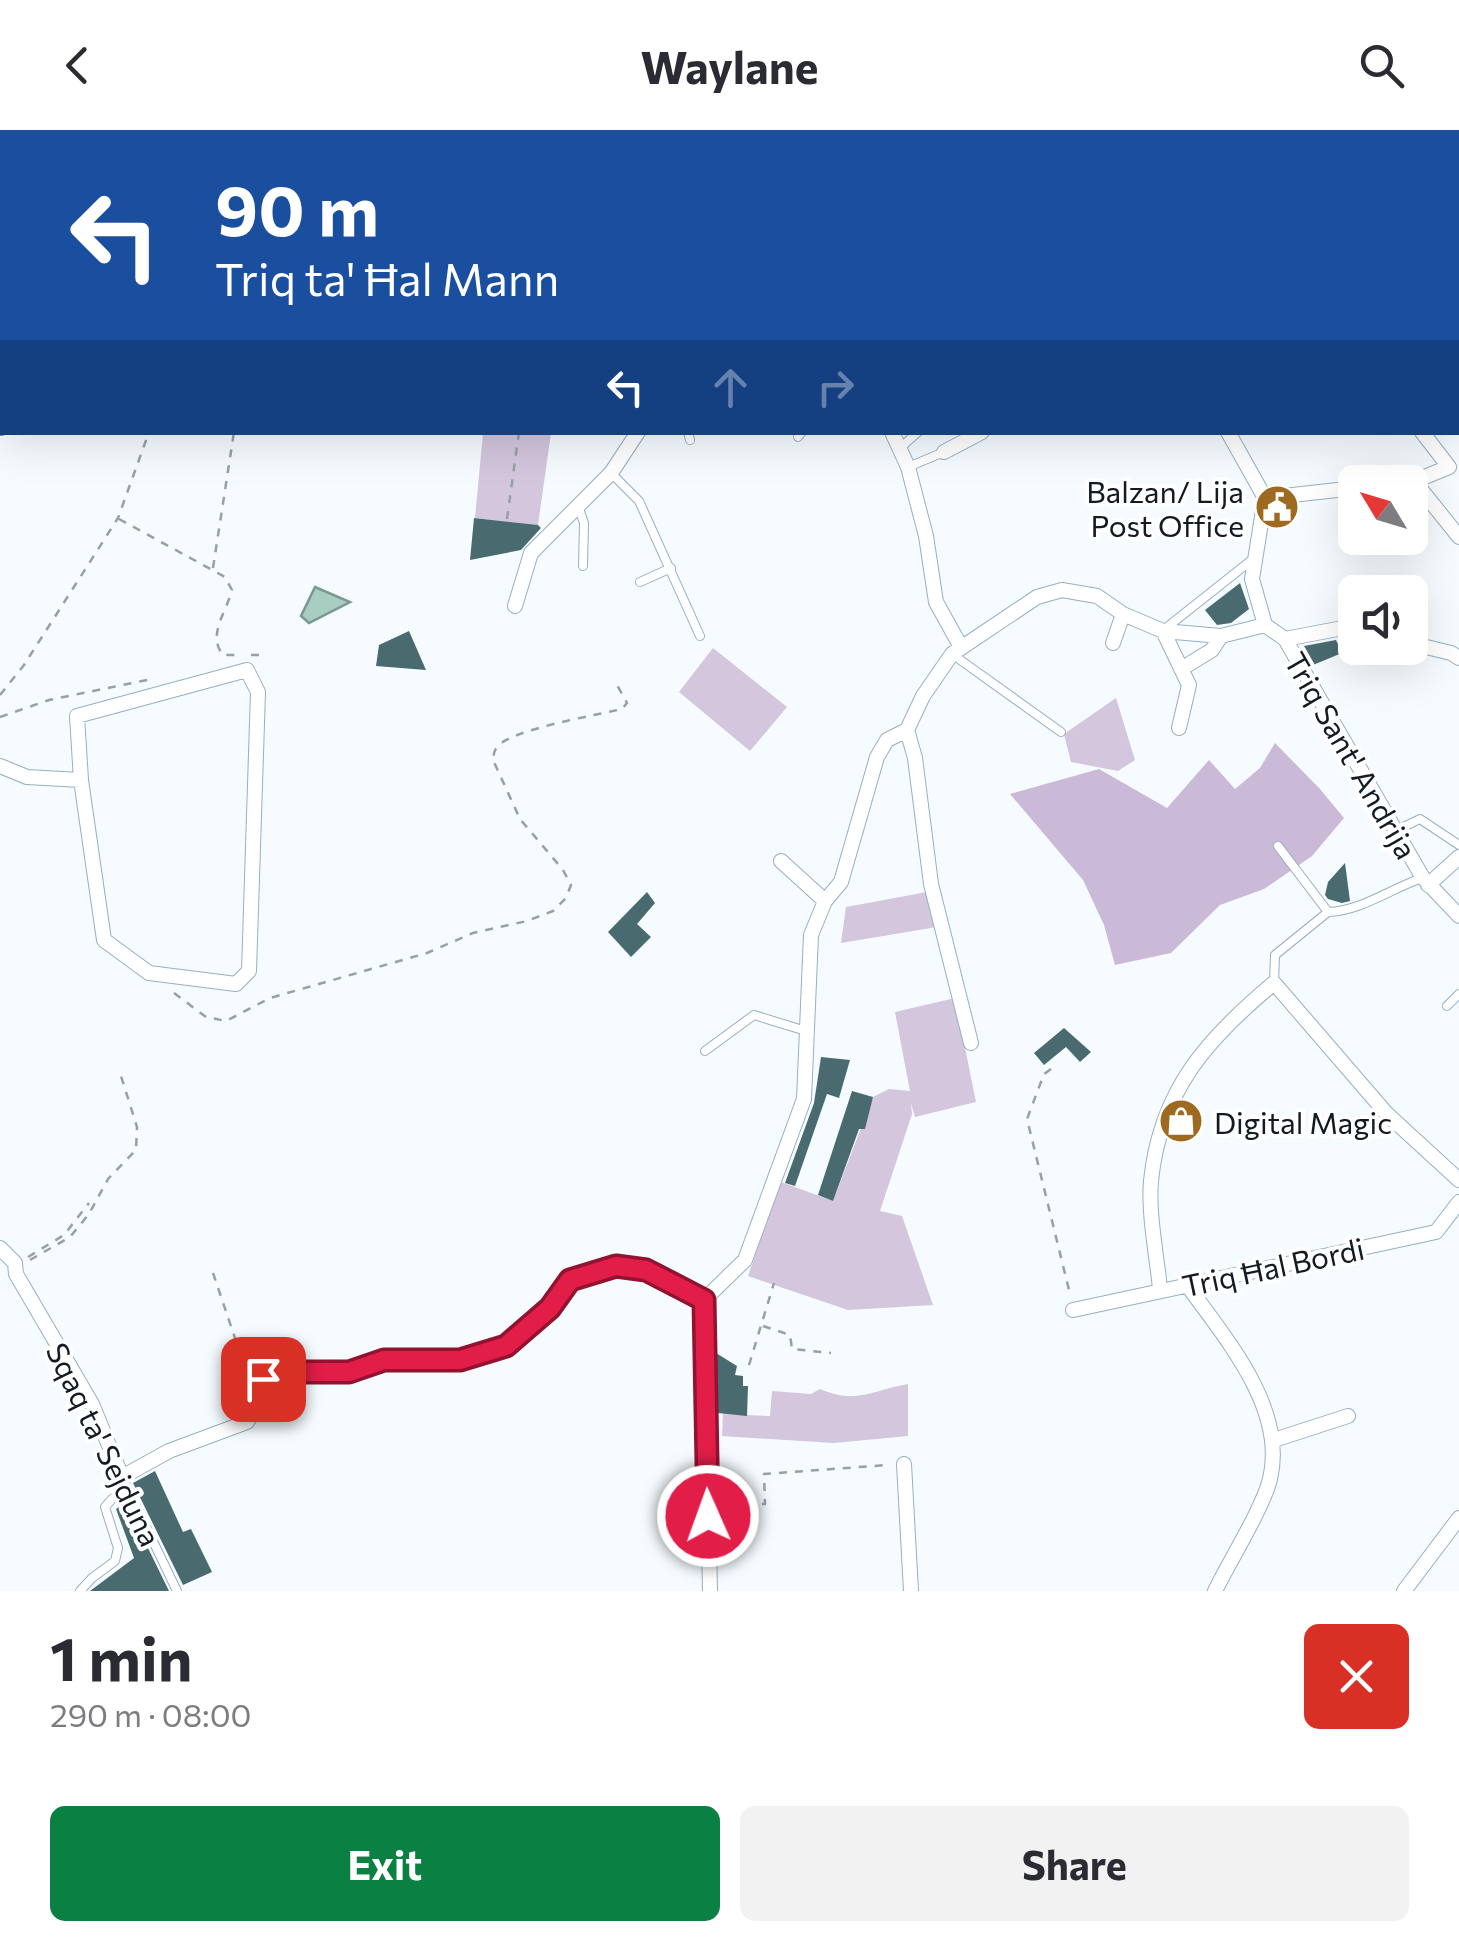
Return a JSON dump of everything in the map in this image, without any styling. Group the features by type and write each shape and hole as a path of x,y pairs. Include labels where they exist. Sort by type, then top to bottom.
{"street":[{"path":"515,606 531,553 611,473 636,435"},
{"path":"893,435 908,467 926,536 936,602 956,650"},
{"path":"944,452 976,435"},
{"path":"1230,435 1265,498 1252,579 1266,626 1285,639 1338,631"},
{"path":"1424,435 1448,467 1428,475"},
{"path":"1265,498 1338,490"},
{"path":"1428,501 1459,537"},
{"path":"710,1591 704,1300 745,1260 804,1099 811,935 826,900 841,882 877,757 887,740 906,730 956,650 1037,597 1062,590 1097,596 1123,614 1163,631 1221,636 1266,626"},
{"path":"1113,643 1123,614"},
{"path":"1163,631 1189,685 1179,728"},
{"path":"1181,669 1212,650 1221,636"},
{"name":"Triq Sant' Andrija","path":"1285,639 1426,881 1459,916"},
{"path":"1428,647 1459,658"},
{"path":"247,670 258,692 249,972 236,984 149,974 104,940 81,780 77,716 247,670"},
{"path":"906,730 915,758 931,884 971,1043"},
{"path":"0,766 27,778 81,780"},
{"path":"1426,881 1459,857"},
{"path":"781,861 826,900"},
{"path":"1160,1289 1150,1182 1166,1116 1189,1066 1225,1024 1274,982 1388,1114 1459,1180"},
{"name":"Triq Ħal Bordi","path":"1073,1310 1436,1232 1459,1202"},
{"name":"Sqaq ta' Sejduna","path":"0,1248 15,1263 16,1274 92,1404 122,1477"},
{"path":"122,1477 169,1450 247,1422 263,1379 278,1372 349,1372 384,1360 460,1360 506,1346 550,1308 570,1280 616,1266 646,1270 704,1300"},
{"path":"1188,1285 1227,1341 1261,1401 1274,1440 1270,1482 1214,1591"},
{"path":"1274,1440 1348,1416"},
{"path":"904,1464 911,1591"},
{"path":"1404,1591 1458,1522"}],"lane":[{"path":"899,449 915,435"},
{"path":"908,467 944,452"},
{"path":"611,473 638,501 700,636"},
{"path":"578,506 584,523 582,566"},
{"path":"1163,631 1253,558"},
{"path":"640,582 671,568"},
{"path":"956,650 1061,732"},
{"path":"1397,830 1420,819 1459,845"},
{"path":"1278,846 1328,912"},
{"path":"1274,982 1274,955 1328,912 1348,911 1393,888 1426,881"},
{"path":"1447,1006 1459,994"},
{"path":"705,1052 754,1015 809,1032"},
{"name":"Sqaq ta' Sejduna","path":"122,1477 177,1591"},
{"path":"80,1591 116,1562 118,1548 105,1506 128,1492"}],"path":[{"path":"0,695 24,665 118,518 149,435"},
{"path":"213,570 234,435"},
{"path":"507,520 519,435"},
{"path":"118,518 225,577 232,590 216,632 215,646 223,656 263,655"},
{"path":"0,717 49,700 164,676"},
{"path":"149,974 206,1017 226,1021 270,998 426,954 473,934 527,921 553,910 566,898 571,885 520,818 493,760 494,751 506,739 593,713 622,709 627,703 617,685"},
{"path":"1051,1069 1044,1074 1028,1119 1073,1310"},
{"path":"89,1204 64,1235 28,1255 26,1262 70,1237 89,1214 108,1180 136,1150 138,1127 120,1076"},
{"path":"213,1272 237,1344 242,1378 255,1395"},
{"path":"749,1365 774,1284"},
{"path":"761,1325 790,1335 792,1349 832,1353"},
{"path":"746,1504 765,1504 764,1474 904,1464"}],"shaded area":[{"path":"483,435 551,435 538,525 475,518"},
{"path":"315,587 350,602 309,623 301,616"},
{"path":"713,648 787,707 750,751 679,692"},
{"path":"1116,698 1135,760 1118,771 1071,762 1064,734"},
{"path":"1275,743 1344,818 1312,856 1264,889 1220,905 1171,953 1115,965 1104,925 1083,880 1010,794 1099,769 1167,808 1209,760 1235,789 1260,768"},
{"path":"927,892 937,927 841,943 846,907"},
{"path":"955,998 976,1102 915,1117 911,1103 912,1114 880,1211 902,1216 933,1305 848,1310 748,1276 781,1182 833,1201 873,1097 889,1089 910,1091 895,1012"},
{"path":"908,1384 908,1436 834,1443 722,1436 723,1414 770,1416 772,1391 811,1394 820,1389 855,1396"}],"building":[{"path":"474,518 541,528 521,550 470,560"},
{"path":"1240,583 1249,609 1231,623 1217,625 1205,610"},
{"path":"409,631 426,670 376,666 379,645"},
{"path":"1336,640 1338,655 1313,665 1304,646"},
{"path":"1345,863 1350,901 1342,903 1325,895 1328,882"},
{"path":"647,892 655,903 637,924 651,937 631,957 608,932"},
{"path":"1064,1028 1091,1052 1080,1062 1066,1047 1044,1065 1034,1053"},
{"path":"821,1057 850,1060 839,1098 827,1094 795,1186 785,1183 814,1103"},
{"path":"852,1091 873,1097 865,1129 859,1129 833,1201 818,1195"},
{"path":"716,1353 737,1366 735,1375 743,1376 743,1386 748,1386 747,1416 717,1413"},
{"path":"155,1471 183,1532 191,1529 212,1572 183,1585 133,1483"},
{"path":"126,1503 169,1591 90,1591 134,1558 116,1509"}],"place":[{"name":"Balzan/ Lija Post Office","path":"1277,507"},
{"name":"Digital Magic","path":"1181,1121"}],"route":[{"path":"263,1379 278,1372 349,1372 384,1360 460,1360 506,1346 550,1308 570,1280 616,1266 646,1270 704,1300 708,1516"}]}
